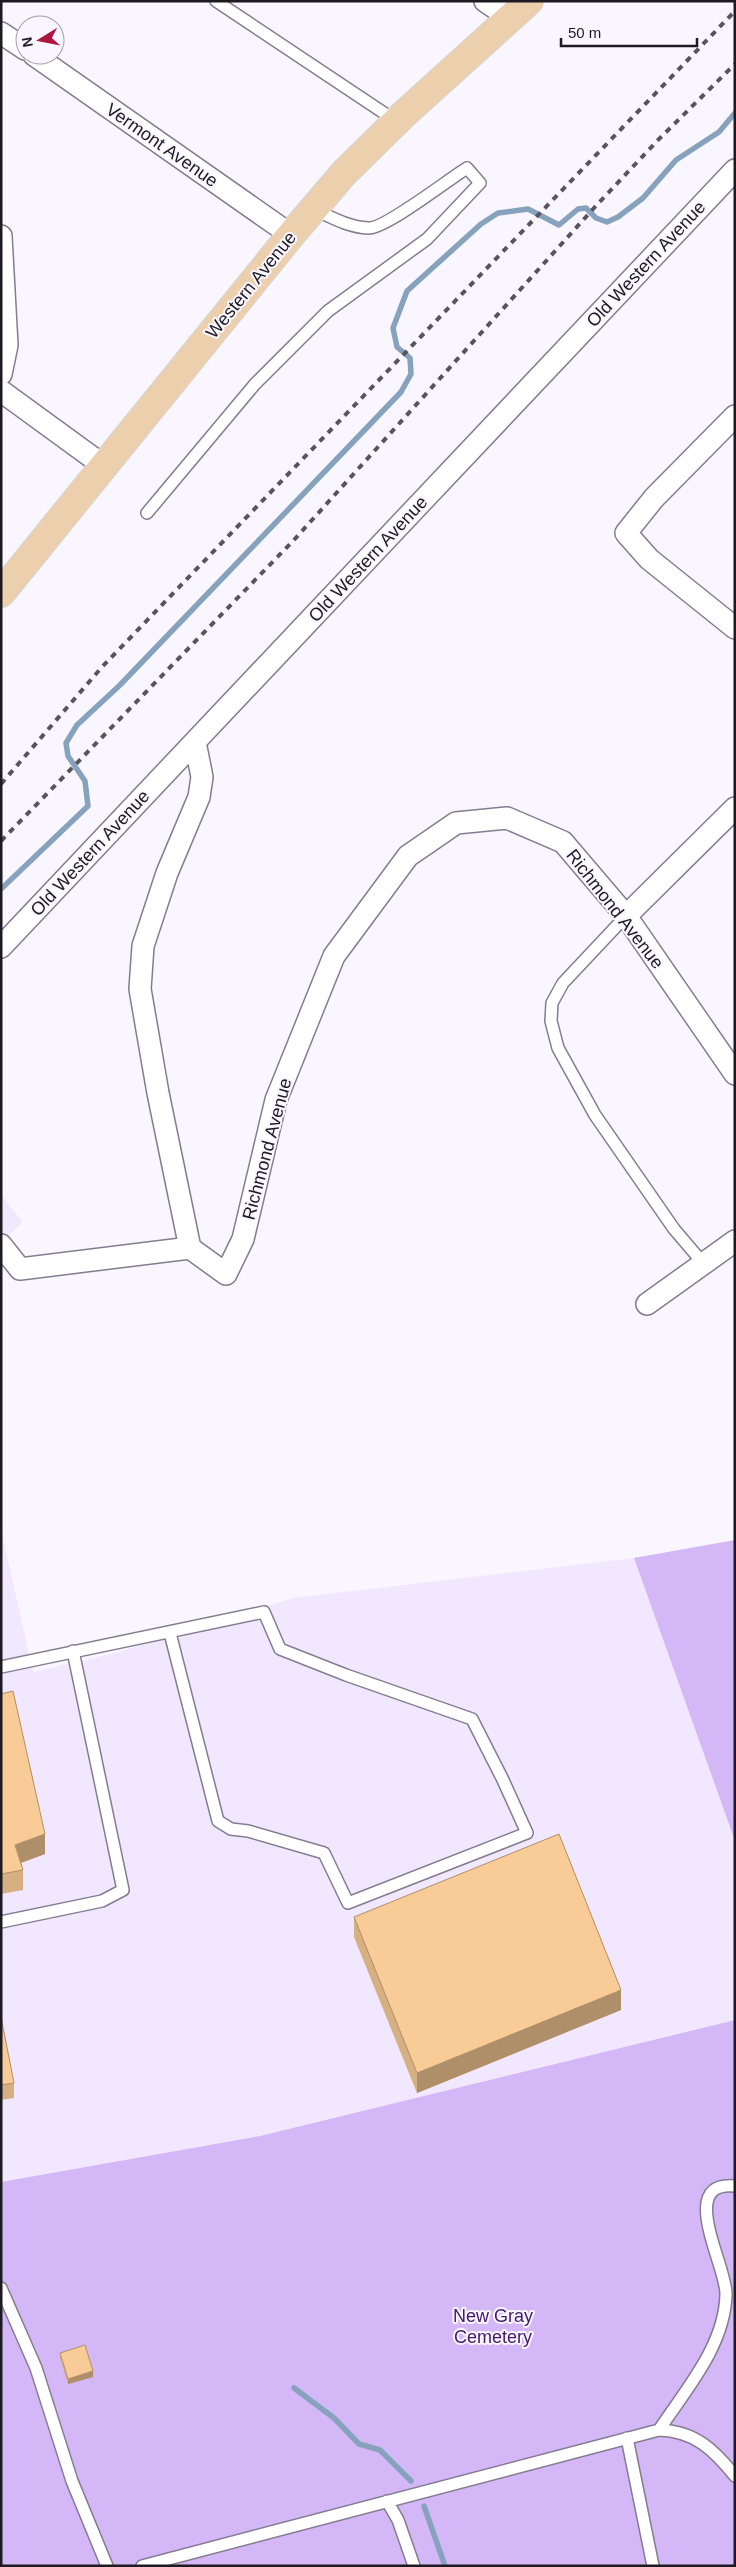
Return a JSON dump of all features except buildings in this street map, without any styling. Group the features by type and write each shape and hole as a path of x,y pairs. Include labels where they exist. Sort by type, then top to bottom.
{"main road":[{"name":"Western Avenue","path":"1,593 291,234 344,173 396,121 519,10"}],"street":[{"path":"485,1 519,10"},
{"path":"1,32 15,42"},
{"name":"Vermont Avenue","path":"48,65 291,234"},
{"name":"Old Western Avenue","path":"1,947 735,170"},
{"path":"1,236 7,345 1,374"},
{"path":"1,392 104,466"},
{"path":"735,416 654,498 626,533 649,559 735,628"},
{"path":"1,1244 20,1269 190,1248 158,1093 140,989 143,946 167,873 199,797 202,777 195,742"},
{"path":"626,916 735,808"},
{"name":"Richmond Avenue","path":"190,1248 226,1274 243,1239 276,1100 334,956 408,856 456,823 507,818 563,842 626,916 735,1074"},
{"path":"647,1304 735,1241"}],"lane":[{"path":"216,1 396,121"},
{"path":"147,513 255,384 328,311 427,239 480,182 467,168 388,221 370,229 348,225 313,209"},
{"path":"626,916 563,983 552,1003 551,1020 558,1048 595,1115 674,1229 703,1263"},
{"path":"1,1667 264,1612 280,1648 346,1675 472,1719 527,1833 348,1903 324,1852 248,1831 231,1829 218,1821 170,1633"},
{"path":"1,1922 102,1901 123,1890 73,1651"},
{"path":"660,2430 695,2376 723,2323 726,2291 723,2272 705,2214 710,2195 717,2188 735,2186"},
{"path":"1,2288 36,2368 72,2481 107,2566"},
{"path":"142,2566 660,2430 673,2430 711,2448 735,2476"},
{"path":"627,2438 652,2566"},
{"path":"387,2502 398,2520 414,2566"}],"shaded area":[{"path":"1,1195 23,1222 1,1243"},
{"path":"1,1530 33,1672 119,1652 293,1598 634,1558 735,1841 735,2020 260,2136 1,2182"}],"green space":[{"path":"735,1540 735,1841 634,1558"},
{"name":"New Gray Cemetery","path":"735,2020 735,2566 1,2566 1,2182 260,2136"}],"waterway":[{"path":"1,889 88,806 85,781 68,756 66,743 77,725 120,685 401,392 411,374 410,358 397,347 393,328 407,291 481,224 498,213 528,209 559,225 578,209 586,208 596,218 607,222 618,217 643,198 676,160 719,132 735,113"},
{"path":"294,2388 334,2418 359,2444 380,2450 411,2481"},
{"path":"424,2506 445,2566"}],"railway":[{"path":"1,784 102,667 735,11"},
{"path":"1,841 293,541 594,208 658,140 735,64"}]}
